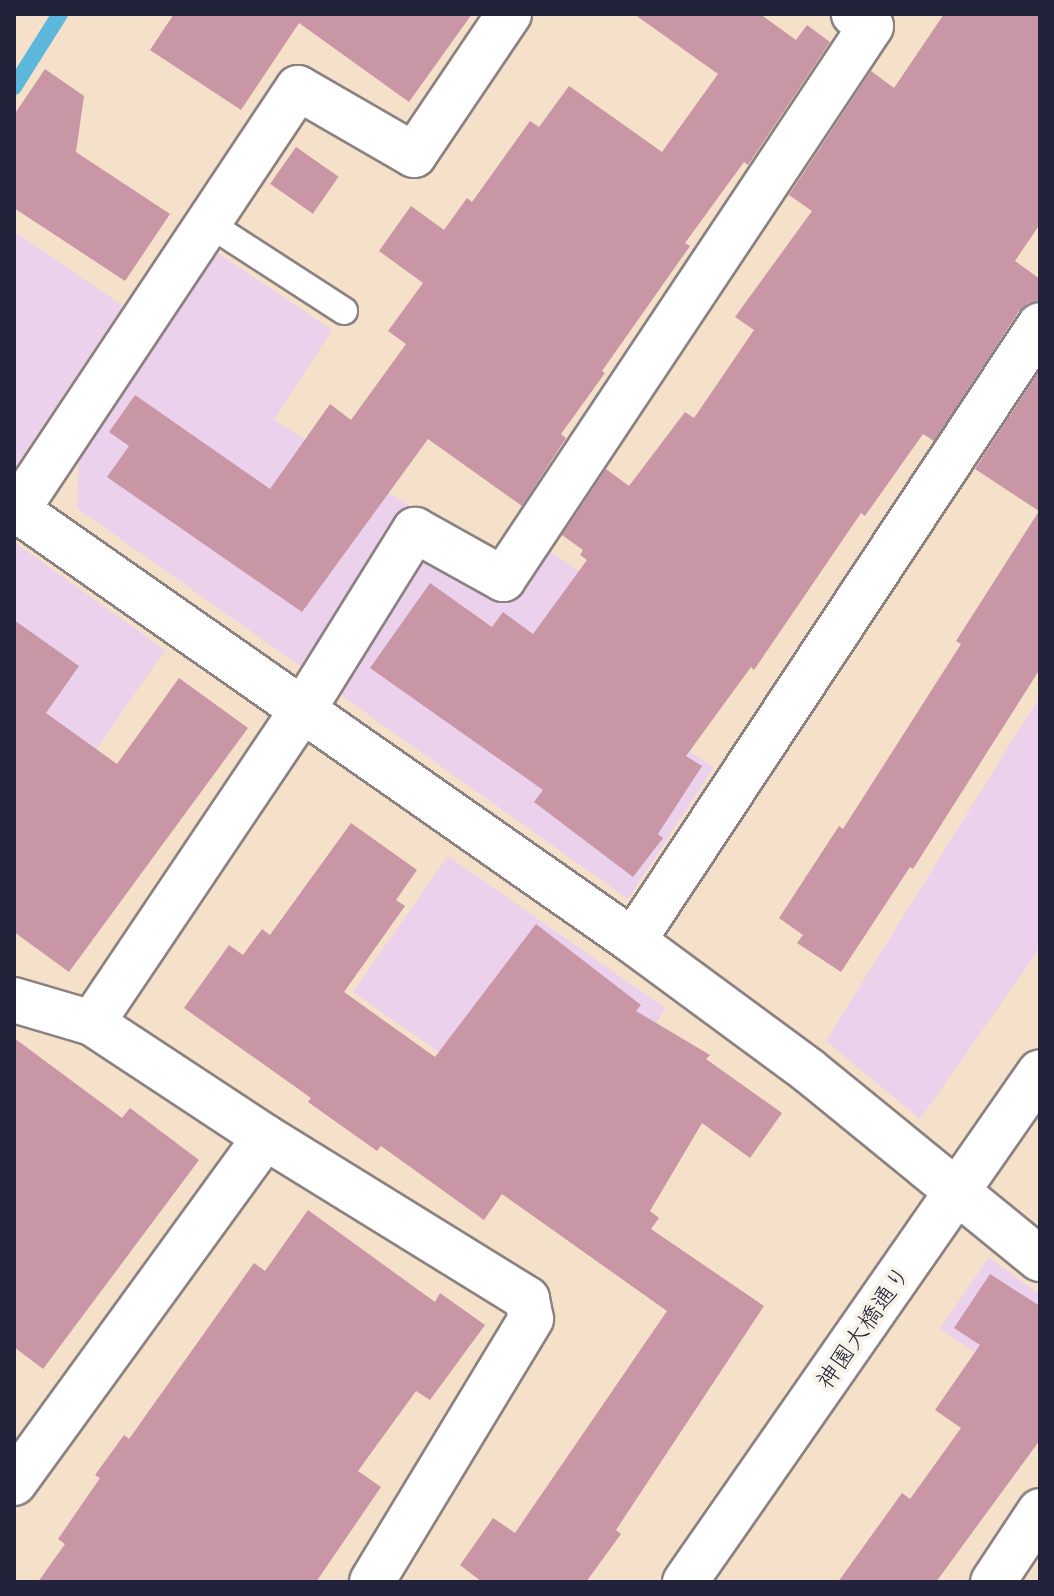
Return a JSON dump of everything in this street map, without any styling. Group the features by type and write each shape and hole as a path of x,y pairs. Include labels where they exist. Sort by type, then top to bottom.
{"street":[{"path":"509,14 414,155 298,88 16,509 633,941 808,1070 1040,1259"},
{"path":"92,1023 304,708 415,530 503,579 871,26 854,14"},
{"path":"633,941 1040,325"},
{"path":"14,1000 92,1023 265,1137 527,1299 531,1319 372,1582"},
{"name":"神園大橋通り","path":"685,1582 1040,1072"},
{"path":"14,1483 265,1137"},
{"path":"993,1582 1040,1511"}],"lane":[{"path":"208,223 344,311"}],"shaded area":[{"path":"14,231 123,306 16,466 14,465"},
{"path":"215,251 332,330 274,420 528,581 549,551 659,624 613,702 714,767 628,899 77,508 79,458"},
{"path":"14,542 165,650 44,825 14,804"},
{"path":"1040,696 1040,948 920,1119 826,1041"},
{"path":"448,856 666,1009 571,1145 353,992"},
{"path":"989,1257 1040,1295 1040,1396 940,1329"}],"building":[{"path":"174,14 472,14 409,102 299,23 241,110 150,50"},
{"path":"634,14 760,14 796,40 807,25 830,42 748,165 744,162 685,243 690,246 561,434 566,438 522,506 428,439 302,612 107,477 129,446 109,432 135,395 270,489 330,404 351,420 406,344 388,331 423,283 379,251 411,206 444,230 467,198 472,202 530,121 539,127 569,86 662,152 718,74"},
{"path":"944,14 1040,14 1040,224 1015,261 1040,279 1040,300 1028,303 1019,311 934,441 923,434 865,516 861,513 754,670 751,667 686,756 702,766 658,834 663,838 633,877 534,802 543,790 370,668 430,583 492,627 503,612 533,634 587,560 580,555 583,550 562,535 606,469 629,486 685,412 694,418 754,330 735,317 812,211 789,195 871,71 894,88"},
{"path":"45,69 84,96 76,152 170,214 125,281 14,208 14,115"},
{"path":"296,147 339,177 313,214 270,184"},
{"path":"1040,370 1040,669 913,869 910,867 841,972 797,943 803,935 779,918 839,826 843,829 961,644 956,641 1039,511 975,469"},
{"path":"14,620 79,666 46,713 117,764 179,678 248,728 69,972 14,932"},
{"path":"351,823 417,870 396,900 405,906 344,992 435,1057 536,924 641,1005 636,1011 710,1055 706,1059 782,1113 750,1158 702,1123 650,1211 659,1218 651,1229 764,1306 616,1530 621,1534 586,1582 482,1582 460,1565 493,1518 515,1533 667,1311 502,1194 484,1220 381,1146 377,1151 308,1102 311,1098 184,1008 229,945 243,955 262,929 270,935"},
{"path":"14,1038 122,1118 130,1108 199,1160 43,1369 14,1347"},
{"path":"308,1210 435,1302 440,1293 485,1325 430,1400 416,1391 358,1471 381,1487 316,1582 38,1582 65,1544 58,1539 100,1478 95,1475 124,1435 129,1439 254,1263 265,1271"},
{"path":"990,1274 1040,1306 1040,1440 936,1582 838,1582 902,1493 910,1499 961,1428 935,1410 980,1345 954,1328"}],"waterway":[{"path":"14,87 60,14"}]}
